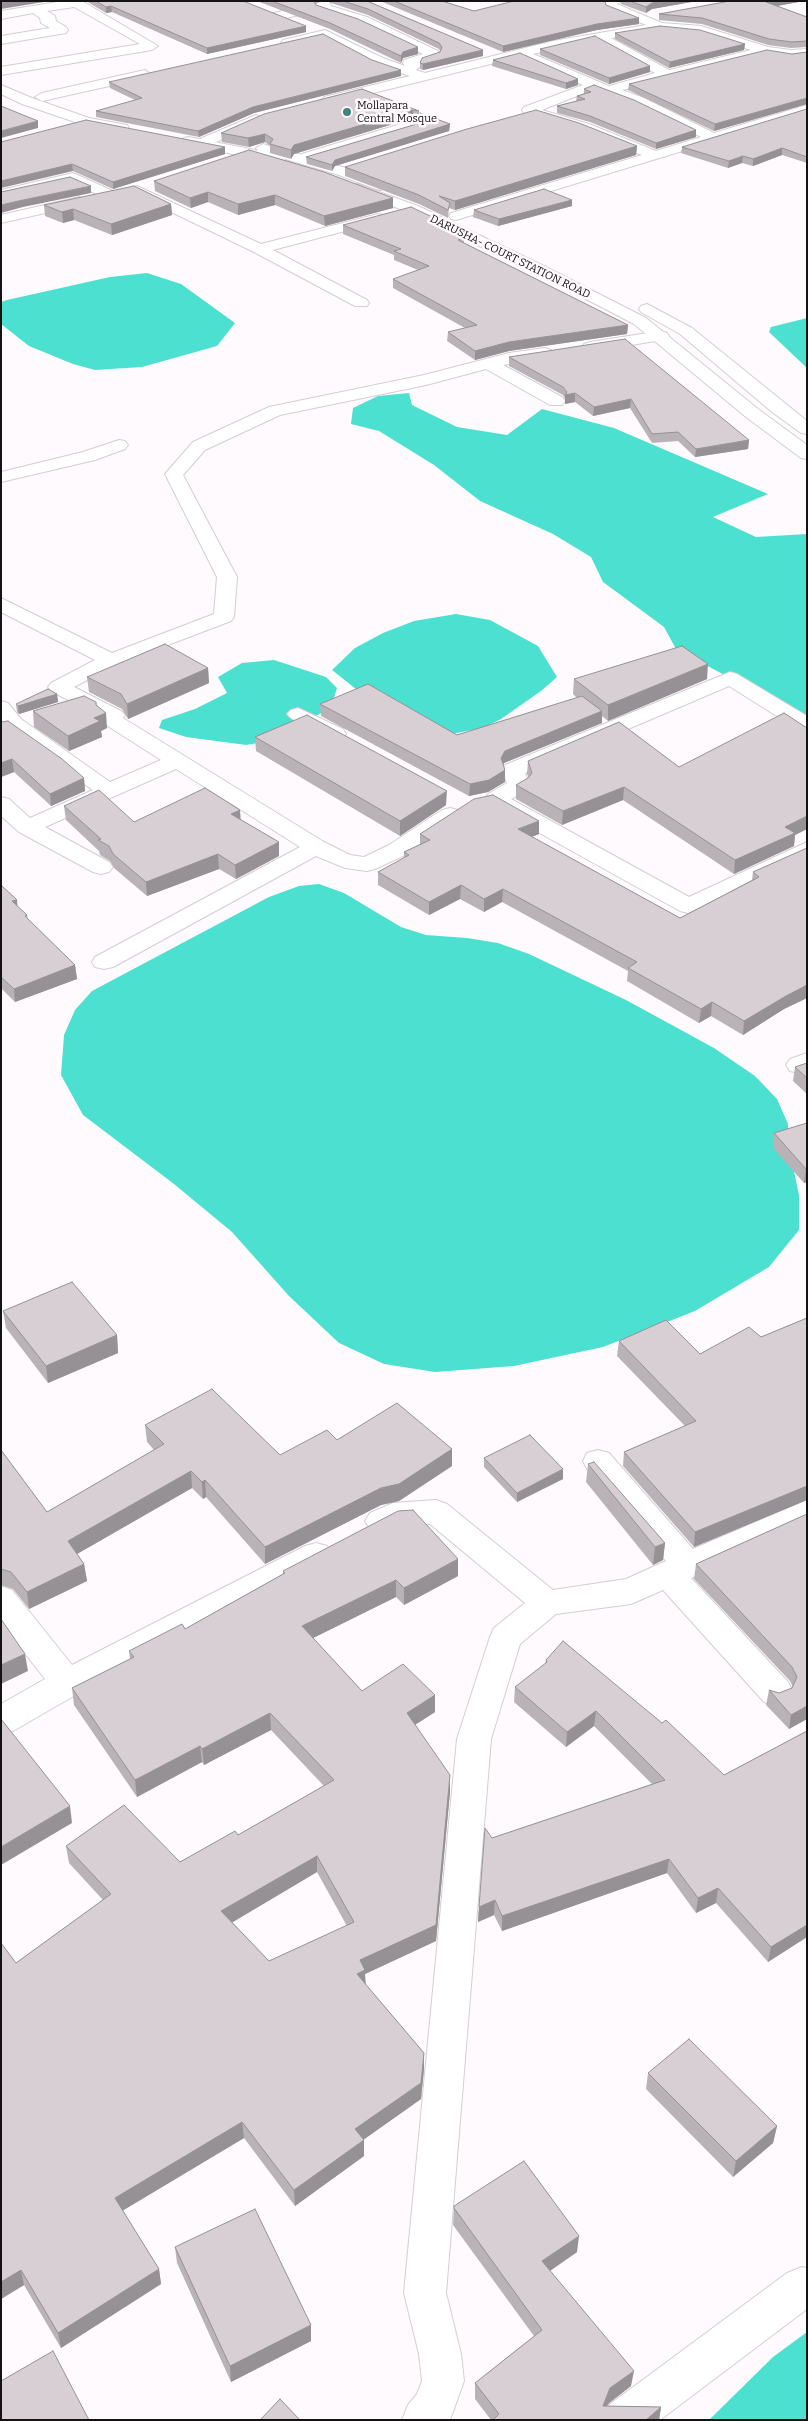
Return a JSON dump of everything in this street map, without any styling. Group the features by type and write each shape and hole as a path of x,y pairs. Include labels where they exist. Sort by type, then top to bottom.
{"street":[{"path":"278,16 342,1"},
{"path":"616,1 611,2 610,6 660,26"},
{"path":"1,15 76,3 152,46 1,72"},
{"path":"321,6 362,20 434,54 409,64 427,75"},
{"path":"1,40 62,30 45,20 51,19 36,10"},
{"path":"263,10 325,34 378,61 427,75"},
{"path":"638,17 666,12"},
{"path":"317,103 500,57 596,36 660,26 700,30 766,50 791,54 807,53"},
{"path":"278,45 325,34"},
{"path":"596,36 667,74"},
{"path":"482,50 500,57"},
{"path":"609,90 766,50"},
{"path":"520,53 594,85 639,101 714,138"},
{"path":"1,72 12,84 42,96 134,126 86,120 27,101 1,89"},
{"path":"42,96 156,72"},
{"path":"594,85 529,110 584,128 655,155"},
{"path":"456,216 807,109"},
{"path":"206,140 269,116"},
{"path":"58,128 86,120"},
{"path":"300,159 414,124"},
{"name":"DARUSHA- COURT STATION ROAD","path":"177,134 300,159 342,171 456,216 660,316 686,332 778,408 807,429"},
{"path":"223,163 257,151"},
{"name":"DARUSHA- COURT STATION ROAD","path":"257,151 413,209 540,269 640,322 661,336 685,359 744,407 807,454"},
{"path":"342,171 360,165"},
{"path":"1,194 73,176 122,192 259,249 361,302"},
{"path":"1,219 154,184"},
{"path":"259,249 413,209"},
{"path":"449,796 466,805 397,850 367,864 345,861 316,847 110,719 114,716 58,687 111,660 224,617 227,577 174,474 199,446 275,411 426,380 509,358 661,336"},
{"path":"489,364 556,401"},
{"path":"1,477 89,456 119,445"},
{"path":"1,604 111,660"},
{"path":"473,804 496,799 519,785 513,770 621,726 730,678 807,725"},
{"path":"5,720 50,713 88,702"},
{"path":"298,714 357,746"},
{"path":"5,720 107,790"},
{"path":"27,827 107,790 177,761"},
{"path":"496,799 688,906 807,849"},
{"path":"1,804 27,827 101,867"},
{"path":"104,962 316,847"},
{"path":"598,1462 678,1569 776,1692"},
{"path":"1,1721 67,1682 393,1515 436,1512 547,1603"},
{"path":"423,2420 434,2407 443,2381 440,2354 425,2293 474,1738 506,1637 547,1603 631,1591 807,1512"},
{"path":"1,1599 67,1682"},
{"path":"624,2420 802,2287 807,2288"}],"shaded area":[{"path":"147,273 181,284 235,323 217,346 142,367 95,370 73,364 29,346 1,324 1,302 110,277"},
{"path":"807,318 807,368 769,332 771,327"},
{"path":"409,393 412,405 457,427 507,435 542,409 614,428 768,494 713,517 756,537 807,534 807,728 730,678 676,649 664,627 603,582 591,557 553,534 480,501 434,465 379,431 351,424 353,408 378,396"},
{"path":"456,614 490,620 538,646 557,677 541,691 501,719 483,728 451,734 371,701 332,670 355,648 383,633 414,621"},
{"path":"274,660 326,677 337,688 331,707 276,740 246,745 186,737 159,728 162,720 195,709 227,693 218,677 242,663"},
{"path":"319,884 344,893 401,927 426,935 467,938 498,943 529,954 626,1000 714,1048 755,1076 777,1099 788,1124 789,1148 799,1195 799,1230 769,1267 695,1311 603,1347 514,1366 435,1372 384,1364 339,1343 289,1296 232,1232 174,1184 83,1115 61,1075 64,1035 75,1010 92,991 269,897 299,886"},
{"path":"807,2332 807,2420 709,2420 773,2357"}],"building":[{"path":"96,1 243,1 306,26 207,48 111,6 106,7"},
{"path":"272,1 314,1 316,5 358,19 418,47 403,52 401,56 330,23"},
{"path":"343,1 367,1 483,50 423,64 420,63 422,58 440,52 442,47 439,43 368,9"},
{"path":"394,1 442,1 474,11 514,1 605,1 606,5 639,18 597,24 503,46"},
{"path":"630,1 663,1 652,3 646,7"},
{"path":"730,1 771,1 766,2 807,17 807,41 792,42 769,39 702,18 659,14"},
{"path":"660,26 700,30 745,44 670,62 615,33"},
{"path":"323,34 372,60 401,70 253,107 198,131 96,111 142,98 109,82"},
{"path":"595,36 650,66 609,78 540,49"},
{"path":"767,50 792,54 807,52 807,98 715,124 629,84"},
{"path":"520,53 578,79 566,83 493,60"},
{"path":"594,85 634,100 696,130 656,143 590,116 557,106 585,99 577,96 591,92 584,89"},
{"path":"362,89 419,111 413,110 294,145 291,150 270,144 273,139 265,134 248,138 221,133 264,114"},
{"path":"1,106 38,121 1,131"},
{"path":"807,109 807,157 782,148 753,159 743,156 729,161 682,147"},
{"path":"536,110 579,123 637,146 455,201 439,196 450,203 448,210 419,195 345,167 467,129"},
{"path":"420,113 450,124 335,160 332,165 306,157 420,123 423,117"},
{"path":"86,120 225,147 113,182 72,164 1,181 1,142"},
{"path":"249,150 324,172 393,198 324,216 275,195 238,204 208,192 190,198 154,181"},
{"path":"70,177 91,186 1,205 1,192"},
{"path":"134,186 171,204 111,224 73,209 62,212 44,205"},
{"path":"544,189 572,200 499,219 474,210"},
{"path":"411,207 456,228 448,230 464,238 458,240 628,325 509,342 475,351 448,332 477,325 393,279 429,266 394,251 401,249 343,225"},
{"path":"625,339 749,440 696,449 678,432 652,434 631,399 594,407 575,393 565,395 567,392 563,387 509,357"},
{"path":"165,644 208,668 127,704 121,694 87,677"},
{"path":"682,646 708,664 608,705 574,679"},
{"path":"368,684 457,735 582,696 602,711 505,751 501,758 505,770 489,780 470,784 320,704"},
{"path":"48,689 57,694 18,706 16,704"},
{"path":"84,696 96,702 96,705 106,713 94,718 100,721 68,736 33,711"},
{"path":"784,713 807,728 807,816 785,827 795,833 735,860 624,787 563,811 516,785 528,778 532,773 528,761 619,722 679,767"},
{"path":"307,715 447,791 400,821 255,737"},
{"path":"8,721 62,759 84,778 50,794 12,759 1,763 1,722"},
{"path":"205,788 240,810 231,814 279,842 235,865 218,854 146,882 113,854 109,846 98,840 101,839 64,806 99,790 134,822"},
{"path":"493,795 539,821 518,829 680,918 759,877 753,872 807,848 807,985 744,1021 712,1002 701,1009 628,968 637,962 503,889 484,899 461,885 429,902 378,872 409,855 404,852 430,840 420,834 474,799"},
{"path":"1,885 17,900 12,901 27,915 25,916 75,965 14,989 1,977"},
{"path":"807,1063 807,1078 795,1067"},
{"path":"807,1123 807,1168 806,1169 774,1133"},
{"path":"72,1282 117,1335 46,1366 3,1311"},
{"path":"807,1318 807,1486 695,1532 624,1452 696,1421 619,1341 666,1320 700,1354 749,1327 761,1337"},
{"path":"212,1389 280,1455 327,1430 337,1440 397,1403 452,1449 399,1484 381,1488 265,1547 205,1480 202,1482 191,1471 68,1541 84,1564 27,1592 11,1572 1,1569 1,1450 47,1512 164,1444 145,1425"},
{"path":"530,1435 563,1469 517,1493 484,1458"},
{"path":"594,1462 665,1543 655,1547 588,1464"},
{"path":"413,1510 458,1559 404,1588 396,1580 302,1626 362,1691 403,1664 435,1695 407,1713 450,1775 436,1925 360,1960 365,1970 357,1974 424,2053 421,2083 355,2129 364,2140 294,2190 242,2122 115,2198 159,2269 58,2333 21,2270 1,2282 1,1943 16,1963 111,1894 66,1846 124,1805 180,1862 235,1831 238,1835 334,1780 270,1713 202,1749 200,1746 135,1780 72,1688 134,1657 129,1651 182,1624 185,1629 285,1573 283,1571 398,1511","holes":["317,1856 354,1922 269,1961 221,1911"]},
{"path":"807,1514 807,1706 791,1715 769,1690 779,1693 792,1688 797,1677 792,1667 696,1564"},
{"path":"1,1619 25,1654 1,1665"},
{"path":"563,1641 662,1723 666,1720 724,1775 807,1731 807,1925 771,1947 718,1888 698,1898 669,1859 502,1916 495,1900 479,1907 485,1828 492,1838 665,1780 596,1711 567,1732 515,1687 547,1662 546,1660"},
{"path":"1,1719 70,1806 1,1847"},
{"path":"689,2039 777,2126 736,2161 648,2073"},
{"path":"524,2161 579,2236 542,2261 634,2371 610,2388 603,2406 661,2407 646,2420 493,2420 499,2414 475,2383 542,2330 454,2206"},
{"path":"255,2209 311,2325 230,2366 175,2247"},
{"path":"53,2351 89,2420 1,2420 1,2381"},
{"path":"280,2399 300,2420 260,2420"}],"place":[{"name":"Mollapara Central Mosque","path":"347,112"}]}
